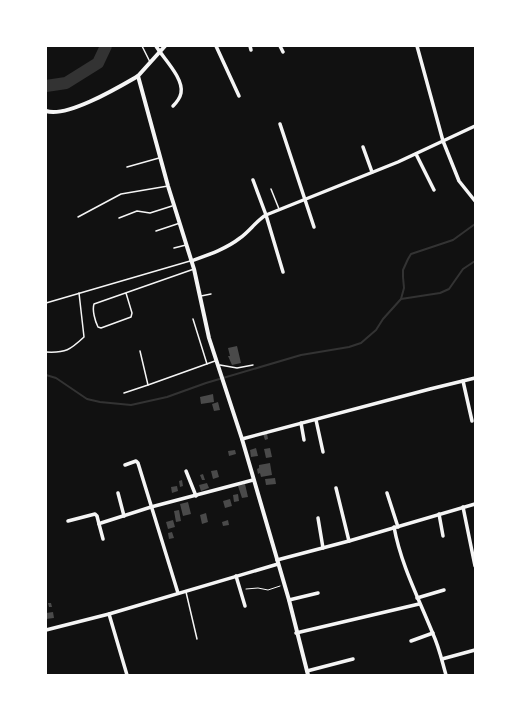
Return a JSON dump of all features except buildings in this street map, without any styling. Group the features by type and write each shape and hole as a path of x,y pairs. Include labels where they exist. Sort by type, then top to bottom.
{"street":[{"path":"156,46 174,71 181,88 182,92 179,99 173,106"},
{"path":"47,111 59,112 81,105 138,76 165,46"},
{"path":"216,46 239,96"},
{"path":"280,46 283,52"},
{"path":"417,46 443,141 459,181 475,201"},
{"path":"138,76 168,186 194,269 209,338 242,439 289,600 307,673 353,659"},
{"path":"280,124 314,227"},
{"path":"191,261 221,249 240,239 258,220 266,215 416,154 475,126"},
{"path":"363,147 372,172"},
{"path":"416,154 434,190"},
{"path":"253,180 266,215 283,272"},
{"path":"242,439 475,378"},
{"path":"463,380 472,421"},
{"path":"316,420 324,452"},
{"path":"301,423 304,440"},
{"path":"125,465 138,462 178,593"},
{"path":"186,471 196,496"},
{"path":"99,524 151,507 253,480"},
{"path":"336,488 348,541"},
{"path":"118,493 124,516"},
{"path":"387,493 396,527 398,548 419,604 433,634 446,675"},
{"path":"46,630 109,614 323,548 475,504"},
{"path":"463,507 475,566"},
{"path":"68,521 95,514 97,516 103,539"},
{"path":"439,514 443,536"},
{"path":"318,518 323,548"},
{"path":"236,576 245,606"},
{"path":"418,598 444,590"},
{"path":"289,600 318,593"},
{"path":"296,633 419,604"},
{"path":"109,614 127,675"},
{"path":"411,641 433,634"},
{"path":"442,659 475,650"}],"lane":[{"path":"142,46 150,62"},
{"path":"127,167 161,157"},
{"path":"78,217 121,194 168,186"},
{"path":"271,189 279,209"},
{"path":"119,218 137,211 150,213 174,205"},
{"path":"156,231 180,223"},
{"path":"174,248 186,245"},
{"path":"46,302 191,261"},
{"path":"126,293 132,313 131,317 100,328 98,327 93,306 94,304 194,269"},
{"path":"46,352 58,352 71,349 84,337 80,293"},
{"path":"200,296 211,294"},
{"path":"193,319 207,364"},
{"path":"140,351 148,386"},
{"path":"124,393 148,386 216,360"},
{"path":"218,368 237,368 253,365"},
{"path":"186,590 197,639"}],"path":[{"path":"241,590 258,588 268,590 284,585"}],"waterway":[{"path":"46,86 66,83 98,63 106,46"},
{"path":"46,375 56,378 87,399 100,402 131,405 167,397 206,383 301,355 349,347 361,343 376,330 383,319 401,299 404,288 403,270 411,254 453,240 475,224"},
{"path":"401,299 440,293 449,289 463,269 475,261"}]}
